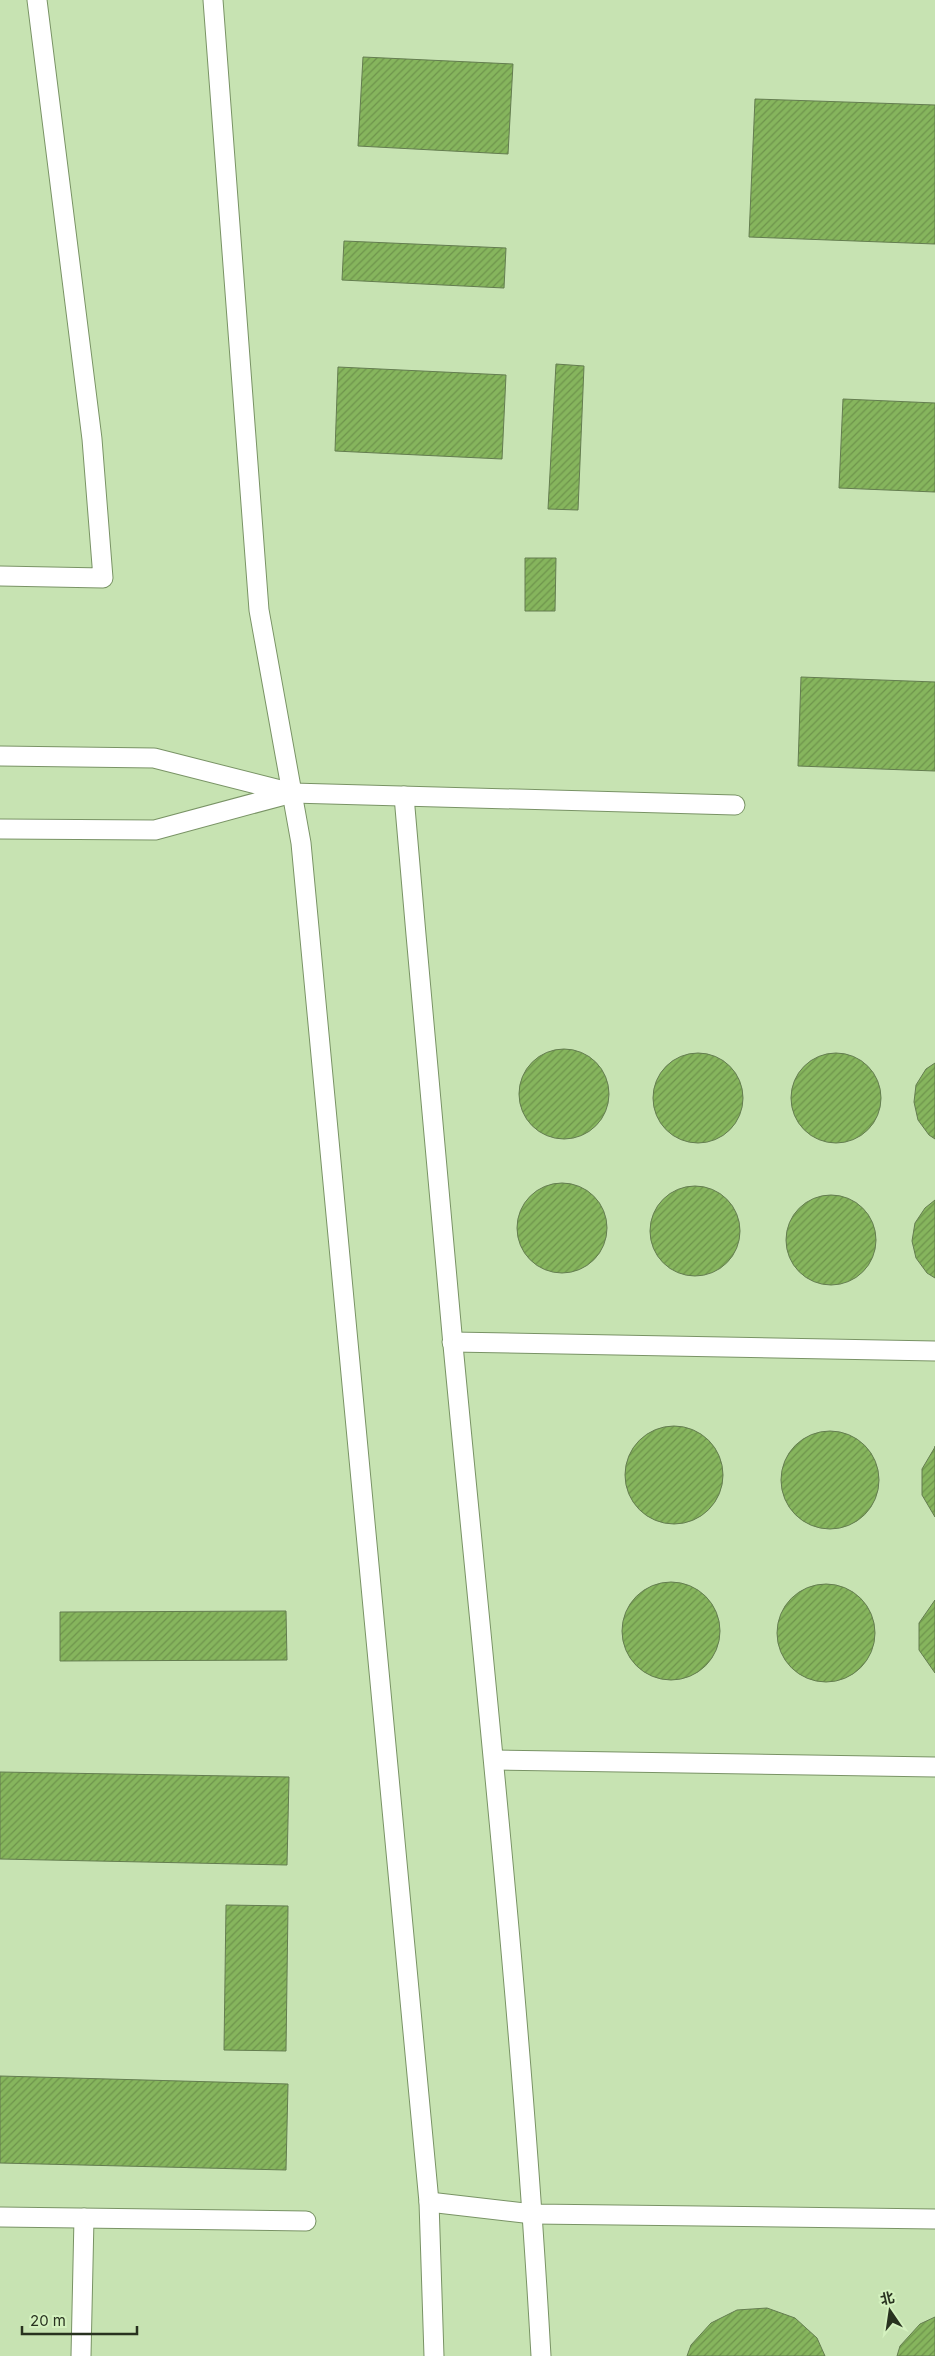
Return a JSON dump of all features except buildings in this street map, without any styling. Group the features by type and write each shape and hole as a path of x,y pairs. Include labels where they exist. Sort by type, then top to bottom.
{"lane":[{"path":"0,576 103,578 92,440 37,0"},
{"path":"214,0 259,610 302,853 429,2202 434,2356"},
{"path":"0,756 154,758 292,793 735,805"},
{"path":"0,829 155,830 292,793"},
{"path":"404,796 452,1342 494,1760 533,2214 541,2356"},
{"path":"452,1342 935,1351"},
{"path":"494,1760 935,1767"},
{"path":"429,2202 533,2214 935,2219"},
{"path":"0,2216 306,2221"},
{"path":"81,2356 84,2218"}]}
